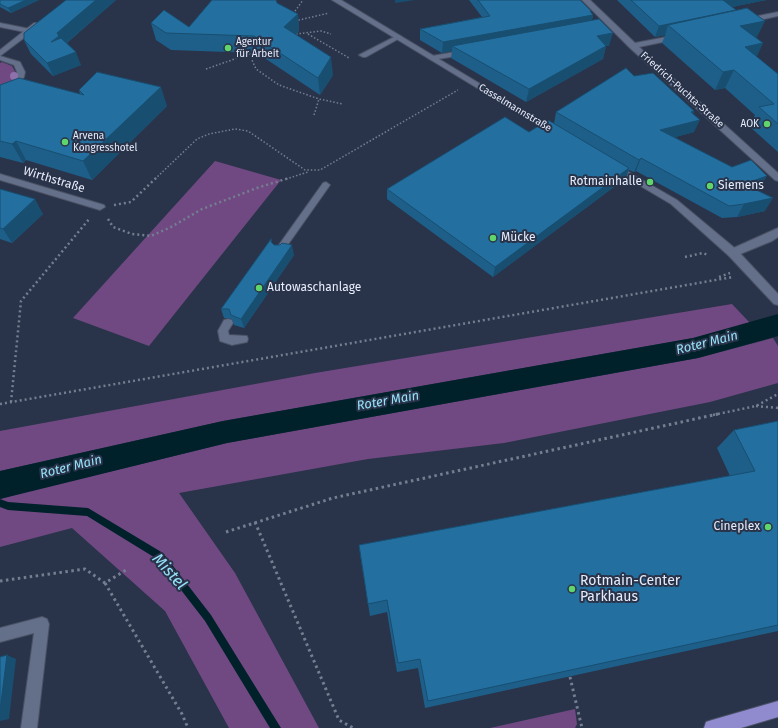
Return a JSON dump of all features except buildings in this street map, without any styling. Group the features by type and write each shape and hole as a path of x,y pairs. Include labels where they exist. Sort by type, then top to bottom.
{"main road":[{"path":"712,728 778,710"}],"street":[{"name":"Casselmannstraße","path":"336,0 565,137"},
{"name":"Friedrich-Puchta-Straße","path":"586,0 607,26 633,46 730,132 778,178"},
{"path":"740,23 778,14"},
{"path":"0,54 46,18"},
{"path":"633,46 686,34"},
{"path":"432,58 471,51"},
{"path":"605,161 674,202 733,253 778,301"},
{"name":"Wirthstraße","path":"0,177 100,207"},
{"path":"733,253 768,238 778,232"}],"lane":[{"path":"0,25 30,31"},
{"path":"363,55 398,37"},
{"path":"0,58 17,64 21,72 20,77 15,84 0,94"},
{"path":"279,251 326,185"},
{"path":"228,323 223,331 224,338 232,341 243,340"},
{"path":"0,635 42,624 30,728"}],"path":[{"path":"290,18 303,0"},
{"path":"293,22 348,8"},
{"path":"296,34 308,34 321,31 331,34"},
{"path":"308,34 354,60"},
{"path":"206,69 252,53 252,60 256,70 284,87 319,99 343,104"},
{"path":"100,207 113,227 132,234 151,236 171,227 202,209 256,188 320,170 472,82"},
{"path":"314,115 319,99"},
{"path":"11,402 21,301 100,207 131,202 197,139 229,129 242,129 256,136 309,172"},
{"path":"685,257 703,253"},
{"path":"0,404 713,280"},
{"path":"226,532 333,498 756,406 778,394"},
{"path":"756,406 778,408"},
{"path":"255,522 339,720 353,728"},
{"path":"0,581 85,569 105,584 182,714 188,728"},
{"path":"105,584 126,570"},
{"path":"570,677 582,728"}],"shaded area":[{"path":"2,62 12,66 16,73 13,81 0,91 0,63"},
{"path":"215,161 281,180 149,346 73,318"},
{"path":"732,304 750,323 693,338 223,421 0,471 0,431 315,373"},
{"path":"773,338 778,346 778,383 710,402 504,443 368,459 179,493 235,573 319,728 229,728 165,611 72,528 0,547 0,499 18,494 227,443 698,358"},
{"path":"575,709 577,724 575,728 490,728"}],"water":[{"name":"Roter Main","path":"778,314 778,336 698,358 227,443 0,499 0,471 223,421 693,338"}],"waterway":[{"name":"Mistel","path":"0,503 8,506 88,512 160,556 208,618 276,728"}],"place":[{"name":"Agentur für Arbeit","path":"228,48"},
{"name":"AOK","path":"767,124"},
{"name":"Arvena Kongresshotel","path":"65,142"},
{"name":"Rotmainhalle","path":"650,182"},
{"name":"Siemens","path":"710,186"},
{"name":"Mücke","path":"493,238"},
{"name":"Autowaschanlage","path":"259,288"},
{"name":"Cineplex","path":"768,527"},
{"name":"Rotmain-Center Parkhaus","path":"572,589"}]}
